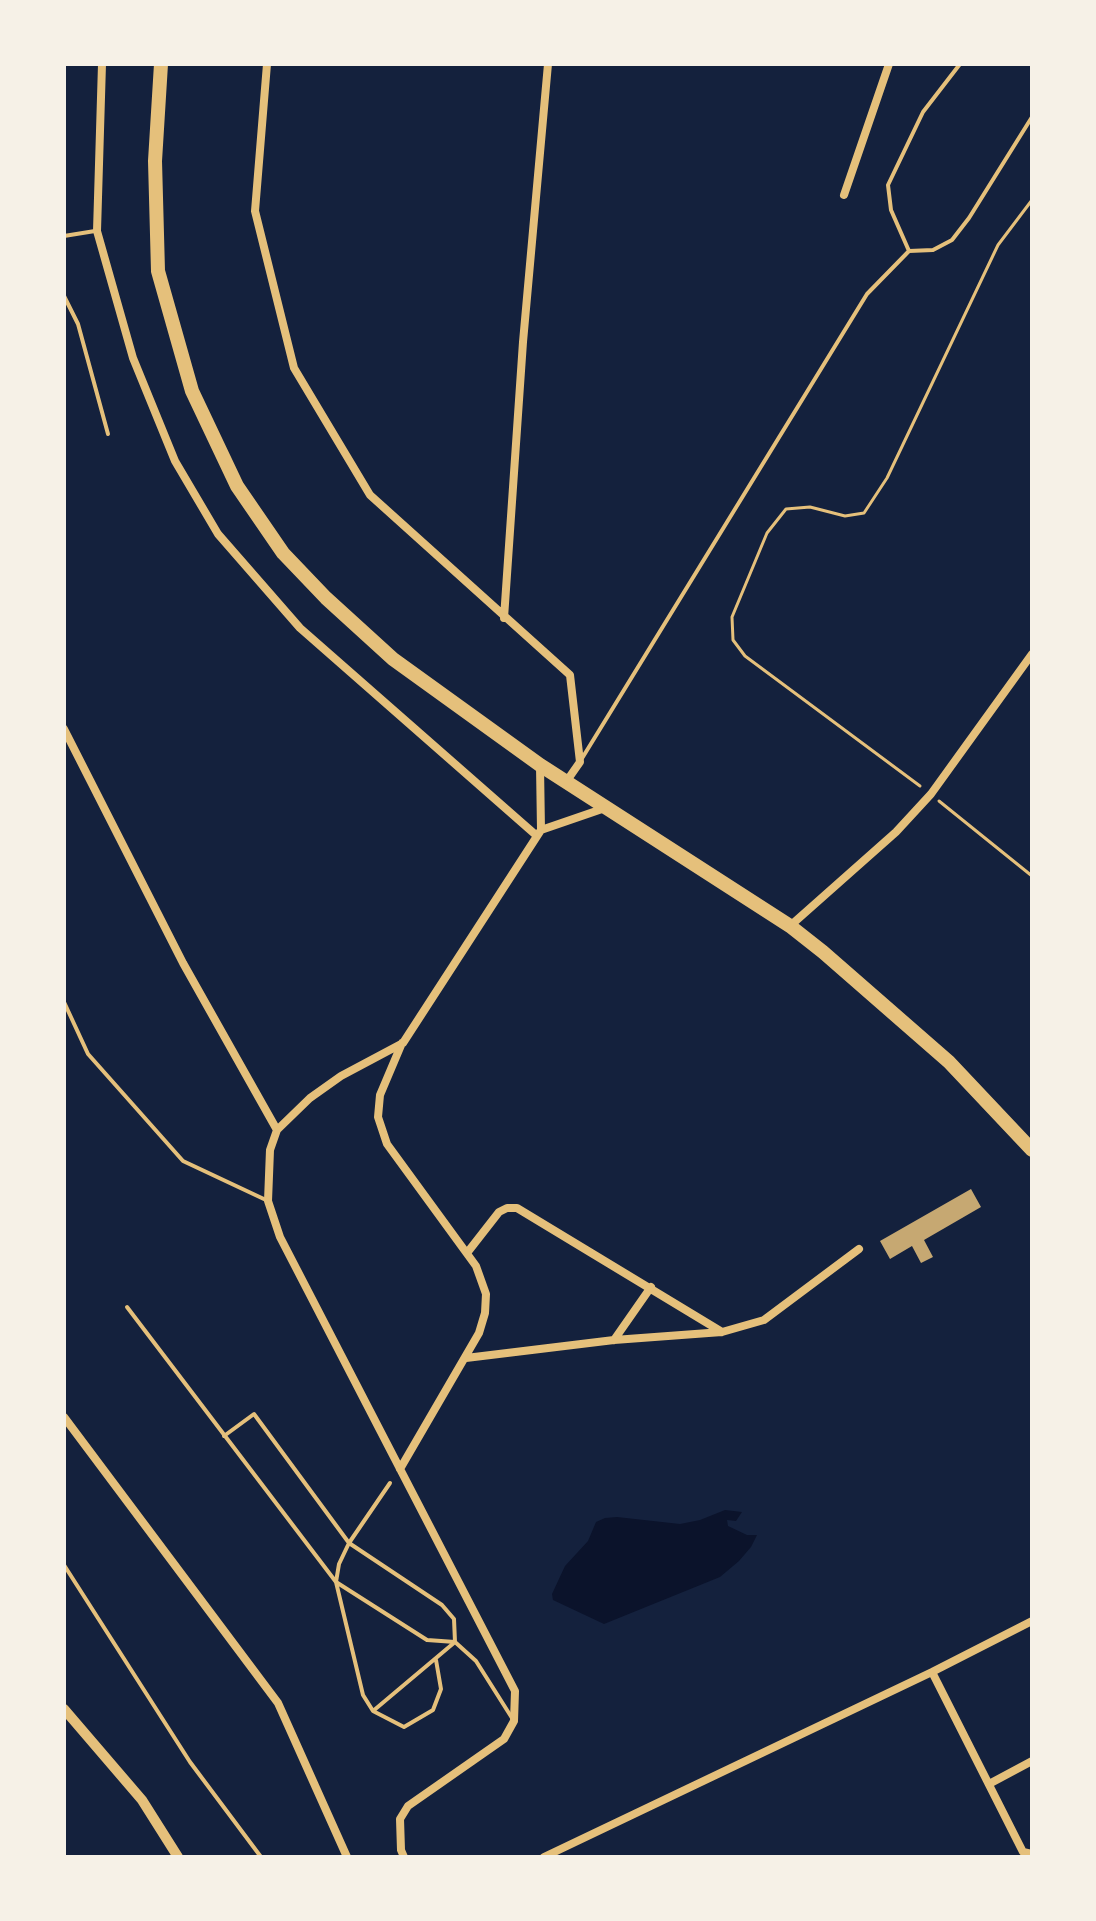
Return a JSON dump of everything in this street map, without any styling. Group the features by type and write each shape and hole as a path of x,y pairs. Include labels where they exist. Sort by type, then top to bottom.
{"highway":[{"path":"161,64 155,161 158,271 192,391 237,486 283,553 348,619 393,659 540,765 790,926 949,1062 1032,1150"}],"street":[{"path":"102,64 97,231 133,358 175,461 218,534 300,628 539,833"},
{"path":"267,64 255,211 294,368 370,495 570,675 580,762 566,782"},
{"path":"504,618 523,342 548,64"},
{"path":"844,195 889,64"},
{"path":"790,926 896,832 931,794 1032,654"},
{"path":"64,729 183,963 277,1130"},
{"path":"400,1469 479,1333 486,1294 476,1266 387,1144 378,1117 380,1095 403,1043 539,833 540,765"},
{"path":"539,833 606,807"},
{"path":"403,1043 341,1076 310,1098 277,1130 270,1150 268,1201 280,1237 515,1691 514,1721 504,1739 408,1806 400,1819 404,1857"},
{"path":"467,1253 499,1212 517,1208 722,1332"},
{"path":"466,1358 614,1340 722,1332 764,1320 859,1249"},
{"path":"614,1340 651,1287"},
{"path":"64,1417 278,1703 347,1857"},
{"path":"544,1857 1032,1621"},
{"path":"932,1672 1023,1852 1032,1854"},
{"path":"64,1709 135,1790 178,1857"},
{"path":"989,1784 1032,1761"}],"lane":[{"path":"909,251 891,210 888,185 923,112 960,64"},
{"path":"580,762 867,294 909,251 933,250 952,240 1032,117"},
{"path":"64,236 97,231"},
{"path":"64,296 78,324 108,434"},
{"path":"64,1002 88,1054 183,1161 268,1201"},
{"path":"127,1307 336,1582 427,1640 455,1642 476,1661 514,1721"},
{"path":"224,1436 254,1414 349,1543 442,1605 454,1619 455,1642 373,1711"},
{"path":"390,1483 349,1543 339,1564 336,1582 363,1695 373,1711 404,1727 433,1710 441,1689 436,1660"},
{"path":"64,1565 190,1762 261,1857"}],"path":[{"path":"1032,200 998,245 887,478 864,513 845,516 810,507 786,509 767,533 732,617 733,640 745,656 931,794 1032,876"}],"water":[{"path":"725,1510 742,1512 736,1521 727,1520 728,1526 747,1535 757,1535 739,1561 720,1577 604,1624 553,1600 552,1594 565,1566 588,1541 596,1522 617,1517 680,1524"}],"building":[{"path":"971,1189 981,1207 924,1240 933,1257 921,1263 912,1246 890,1259 880,1241"}]}
